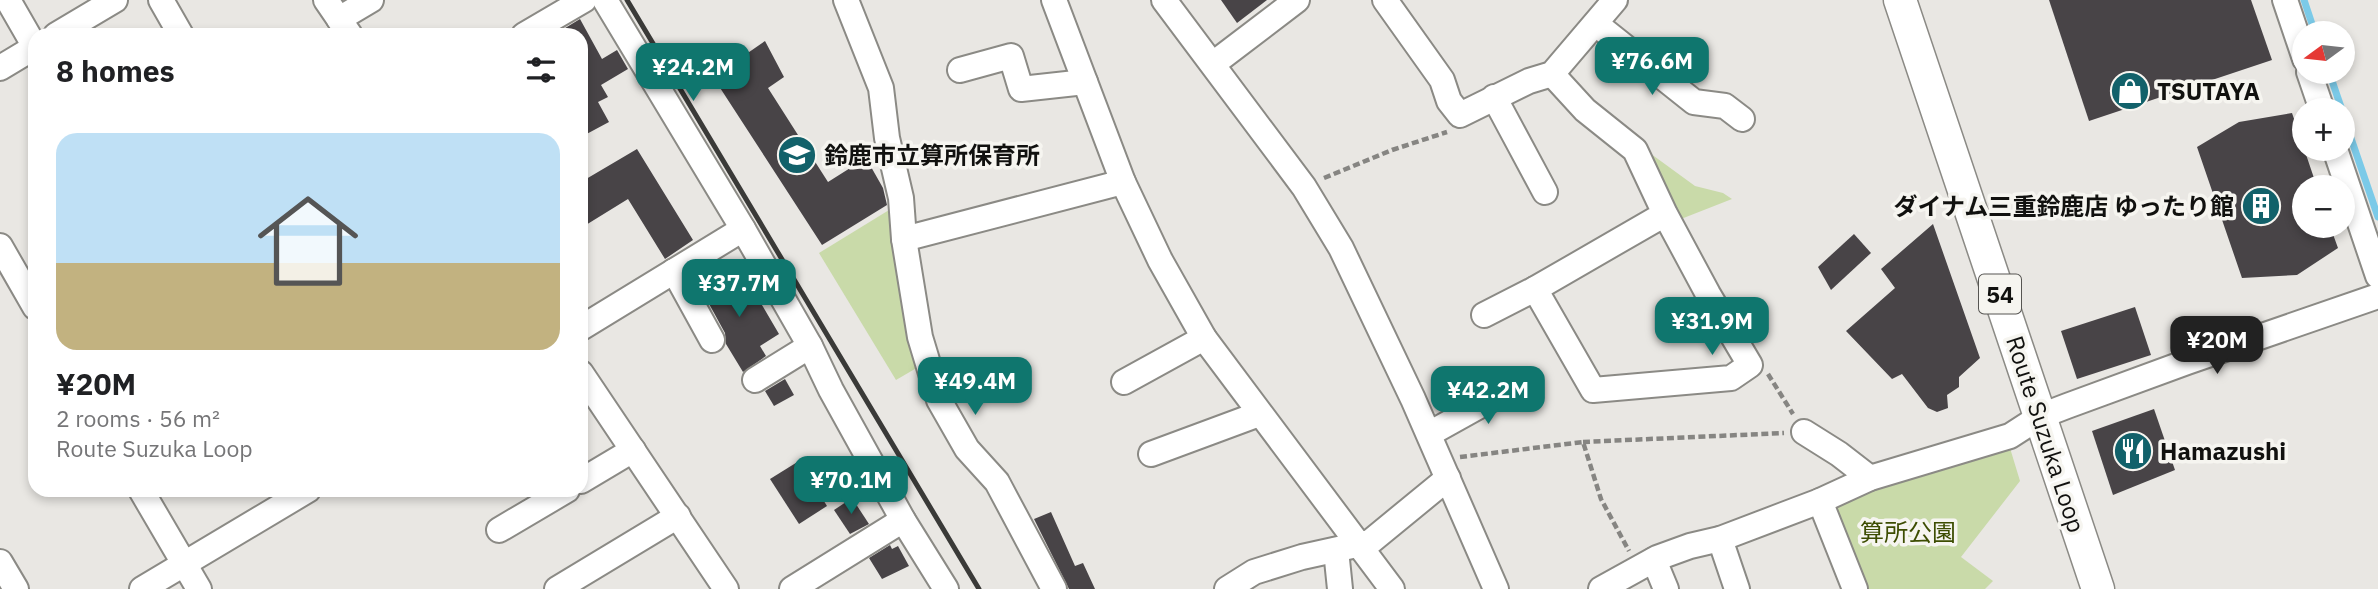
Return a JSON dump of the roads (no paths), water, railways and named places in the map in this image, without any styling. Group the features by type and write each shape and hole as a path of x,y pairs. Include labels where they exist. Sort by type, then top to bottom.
{"main road":[{"name":"Route Suzuka Loop","path":"1900,0 2098,589"}],"street":[{"path":"8,0 28,35"},
{"path":"68,28 115,0"},
{"path":"161,0 177,28"},
{"path":"338,18 371,0"},
{"path":"536,28 584,0"},
{"path":"605,0 743,229 810,346 831,390 903,520 946,589"},
{"path":"846,0 881,88 887,138 901,198 904,240 920,337 939,400 967,449 997,482 1054,589"},
{"path":"1054,0 1123,182 1160,260 1204,338 1259,414 1347,548 1392,589"},
{"path":"1164,0 1304,187 1341,248 1429,434 1496,589"},
{"path":"1213,64 1297,0"},
{"path":"1385,0 1442,80 1449,101 1460,115 1494,97 1552,74 1615,0"},
{"path":"2285,0 2292,21"},
{"path":"1596,24 1695,102 1725,106 1742,119"},
{"path":"0,68 28,51"},
{"path":"960,70 1011,56 1021,89 1085,82"},
{"path":"1535,289 1593,390 1731,378 1750,365 1708,295 1635,150 1585,110 1552,74"},
{"path":"1494,97 1545,192"},
{"path":"2339,161 2378,275"},
{"path":"904,240 1123,182"},
{"path":"1484,315 1535,289 1665,214"},
{"path":"588,324 743,229"},
{"path":"0,246 28,295"},
{"path":"674,271 712,340"},
{"path":"1601,589 1646,564 1820,501 1870,478 2010,436 2042,416 2378,296"},
{"path":"1124,382 1204,338"},
{"path":"755,380 810,346"},
{"path":"1429,434 1526,380"},
{"path":"588,383 726,589"},
{"path":"1151,454 1259,414"},
{"path":"1804,432 1870,478"},
{"path":"588,477 633,450"},
{"path":"1227,589 1254,572 1302,557 1370,542 1444,469"},
{"path":"145,497 199,589"},
{"path":"142,589 296,497"},
{"path":"499,530 554,497"},
{"path":"1820,501 1855,589"},
{"path":"557,589 678,516"},
{"path":"792,589 903,520"},
{"path":"1720,539 1737,589"},
{"path":"1340,589 1347,548"},
{"path":"0,562 16,589"},
{"path":"1646,564 1666,589"}],"waterway":[{"path":"2304,0 2311,21"},
{"path":"2333,84 2338,98"},
{"path":"2355,150 2378,217"}],"railway":[{"path":"627,0 979,589"}],"place":[{"name":"TSUTAYA","path":"2130,91"},
{"name":"鈴鹿市立算所保育所","path":"797,155"},
{"name":"ダイナム三重鈴鹿店 ゆったり館","path":"2261,206"},
{"name":"Hamazushi","path":"2133,451"}],"park label":[{"name":"算所公園","path":"1908,532"}]}
